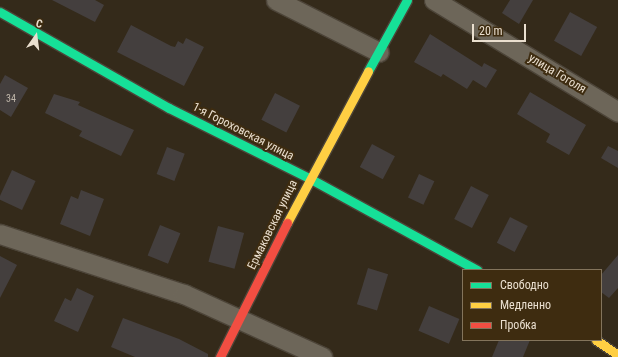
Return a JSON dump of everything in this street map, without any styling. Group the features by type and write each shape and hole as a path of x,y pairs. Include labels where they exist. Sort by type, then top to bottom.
{"street":[{"path":"276,0 379,52"},
{"name":"Ермаковская улица","path":"220,357 309,178 407,0"},
{"name":"улица Гоголя","path":"434,0 618,112"},
{"name":"1-я Гороховская улица","path":"0,12 169,108 309,178 475,269"},
{"path":"0,234 184,294 322,357"},
{"path":"597,341 618,355"}],"building":[{"path":"52,0 95,0 104,5 95,22"},
{"path":"510,0 533,0 519,24 502,13"},
{"path":"570,12 597,27 581,56 554,41"},
{"path":"131,25 171,46 175,47 178,41 183,44 186,38 204,47 184,86 117,52"},
{"path":"430,34 482,67 484,63 497,70 486,88 473,80 467,89 443,74 441,77 414,62"},
{"path":"5,75 28,88 11,117 0,110 0,84"},
{"path":"530,92 586,125 569,155 546,142 550,134 517,114"},
{"path":"275,93 300,106 286,132 261,120"},
{"path":"54,94 80,102 78,105 134,130 121,156 79,136 82,131 45,113"},
{"path":"372,144 395,156 383,179 360,167"},
{"path":"608,146 618,151 618,168 601,158"},
{"path":"167,147 185,154 174,181 157,174"},
{"path":"12,170 36,181 22,210 0,200 0,196"},
{"path":"419,174 434,181 423,205 408,198"},
{"path":"471,186 489,195 472,228 454,219"},
{"path":"81,190 104,199 90,236 60,224 71,196 78,199"},
{"path":"510,217 528,226 515,252 497,243"},
{"path":"160,225 180,233 168,264 148,256"},
{"path":"218,226 244,233 235,269 208,262"},
{"path":"618,255 618,288 609,298 602,293 602,274"},
{"path":"0,256 17,265 0,298"},
{"path":"368,268 388,274 377,310 357,304"},
{"path":"77,288 94,296 78,332 54,321 65,298 71,301"},
{"path":"429,306 459,319 449,344 418,331"},
{"path":"123,318 179,339 208,354 208,357 135,357 111,347"},
{"path":"499,341 530,341 523,357 492,357"}],"traffic: fast":[{"path":"368,71 407,0"},
{"path":"0,12 169,108 309,178 475,269"}],"traffic: slow":[{"path":"287,223 368,71"},
{"path":"597,341 618,355"}],"traffic: jam":[{"path":"220,357 287,223"}]}
